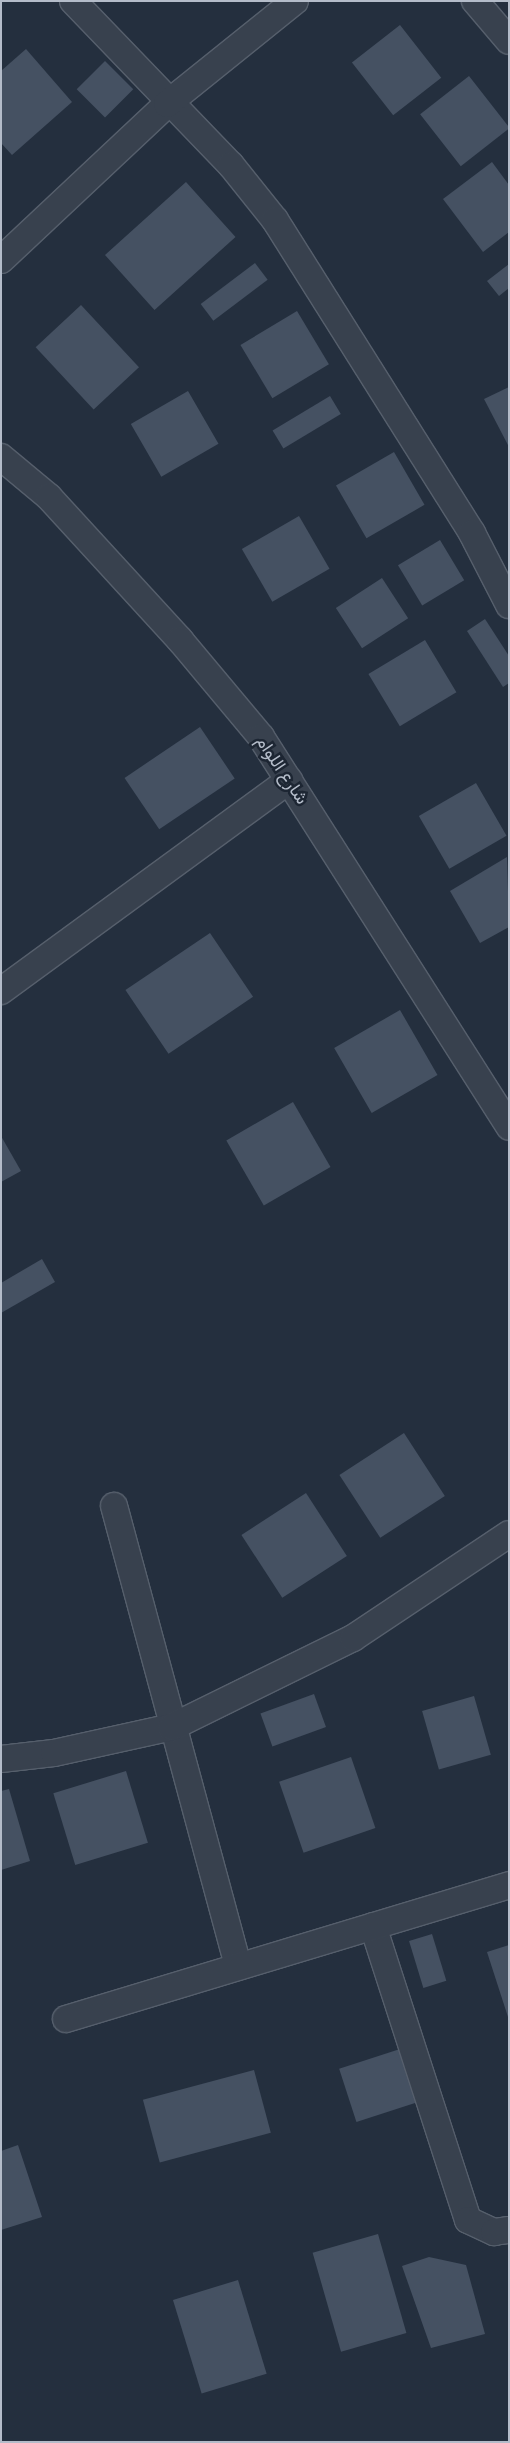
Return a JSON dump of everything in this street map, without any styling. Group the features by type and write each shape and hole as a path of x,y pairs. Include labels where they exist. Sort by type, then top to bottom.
{"street":[{"path":"72,1 167,104 231,166 275,220 326,294 472,533 509,605"},
{"path":"1,260 167,104 295,1"},
{"path":"475,1 509,41"},
{"name":"شارع اللوام","path":"1,457 49,497 180,640 261,737 509,1127"},
{"path":"1,991 289,780"},
{"path":"114,1506 238,1967"},
{"path":"1,1759 54,1753 172,1726 353,1638 509,1534"},
{"path":"66,2019 509,1885"},
{"path":"373,1926 468,2220 494,2232 509,2230"}],"building":[{"path":"400,25 441,78 393,115 352,63"},
{"path":"26,49 72,102 12,155 1,143 1,71"},
{"path":"105,61 133,89 105,118 77,89"},
{"path":"469,76 509,129 461,166 420,114"},
{"path":"492,162 509,185 509,232 483,252 443,199"},
{"path":"186,182 236,237 155,310 105,255"},
{"path":"255,263 268,280 213,321 201,304"},
{"path":"509,264 509,288 499,296 487,281"},
{"path":"81,305 139,367 94,409 36,347"},
{"path":"297,311 329,364 272,398 240,345"},
{"path":"509,387 509,447 484,399"},
{"path":"188,391 219,444 161,477 131,424"},
{"path":"330,396 341,414 283,449 273,431"},
{"path":"394,452 424,505 366,538 336,486"},
{"path":"299,516 330,569 272,602 242,549"},
{"path":"440,540 464,580 422,606 398,565"},
{"path":"382,578 408,618 362,648 336,608"},
{"path":"485,619 509,656 509,683 503,687 467,631"},
{"path":"425,640 456,692 400,726 368,674"},
{"path":"200,727 235,778 159,829 125,778"},
{"path":"476,783 506,836 449,869 419,816"},
{"path":"507,857 509,927 480,943 450,891"},
{"path":"210,933 253,997 168,1054 125,990"},
{"path":"400,1010 438,1075 372,1113 334,1048"},
{"path":"293,1102 330,1167 264,1205 226,1140"},
{"path":"1,1136 21,1171 1,1182"},
{"path":"42,1259 55,1282 1,1313 1,1283"},
{"path":"404,1433 445,1496 380,1538 339,1475"},
{"path":"306,1493 347,1556 282,1598 241,1535"},
{"path":"314,1694 326,1727 272,1746 260,1713"},
{"path":"474,1696 491,1755 439,1770 422,1711"},
{"path":"351,1757 375,1828 304,1853 279,1782"},
{"path":"126,1771 148,1843 75,1865 53,1793"},
{"path":"9,1789 30,1861 1,1870 1,1791"},
{"path":"432,1934 446,1981 423,1988 409,1941"},
{"path":"509,1945 509,2016 508,2017 487,1952"},
{"path":"400,2049 417,2102 356,2122 339,2069"},
{"path":"254,2070 271,2133 160,2163 143,2100"},
{"path":"18,2145 42,2217 1,2230 1,2151"},
{"path":"378,2234 406,2333 341,2352 313,2253"},
{"path":"429,2257 466,2265 485,2334 431,2348 402,2266"},
{"path":"238,2280 267,2374 202,2394 173,2300"}]}
